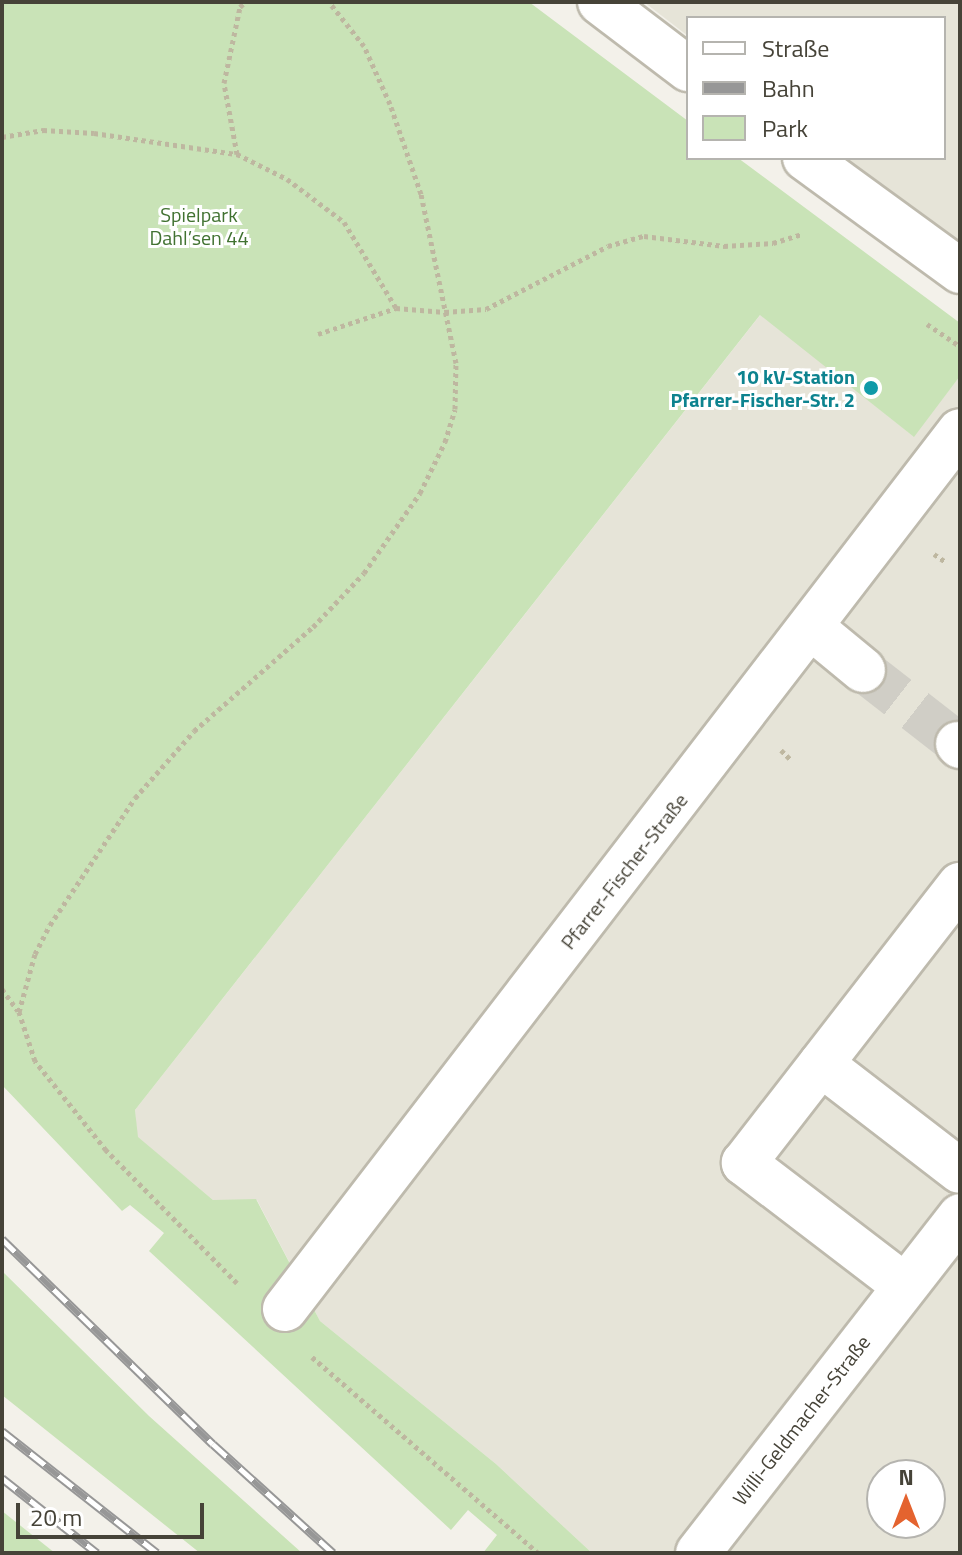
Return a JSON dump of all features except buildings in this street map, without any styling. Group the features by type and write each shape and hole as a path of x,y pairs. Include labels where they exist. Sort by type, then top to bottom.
{"street":[{"path":"600,2 686,67"},
{"path":"808,160 960,271"},
{"name":"Pfarrer-Fischer-Straße","path":"294,1328 812,628 887,521 960,431"},
{"path":"812,628 863,670"},
{"path":"905,1286 744,1163 960,885"},
{"path":"821,1064 960,1171"},
{"name":"Willi-Geldmacher-Straße","path":"698,1553 960,1216"}],"path":[{"path":"237,154 224,83 240,7 245,2"},
{"path":"19,1012 35,954 50,925 135,798 194,731 313,627 364,573 420,493 445,442 455,409 456,363 421,194 390,104 364,46 329,2"},
{"path":"2,137 43,130 94,133 237,154 287,179 344,222 396,308"},
{"path":"318,334 396,308 445,312 486,309 608,246 644,236 724,246 773,243 802,234"},
{"path":"927,324 960,346"},
{"path":"2,989 19,1012 35,1061 106,1150 244,1290"},
{"path":"294,1328 538,1553"}],"shaded area":[{"path":"644,2 960,2 960,248 848,160 946,160 946,16 686,16 686,34"},
{"path":"761,314 913,436 960,376 960,1553 592,1553 496,1464 320,1321 257,1200 213,1200 137,1137 135,1110"}],"green space":[{"name":"Spielpark Dahl’sen 44","path":"2,2 529,2 686,120 686,160 741,160 960,323 960,376 914,437 760,315 135,1110 138,1137 213,1200 256,1199 320,1321 496,1464 592,1553 483,1553 497,1535 468,1510 451,1530 149,1251 164,1233 130,1205 122,1211 2,1085"},
{"path":"2,1271 149,1416 302,1553 200,1553 2,1395"},
{"path":"2,1511 55,1553 2,1553"}],"tunnel":[{"path":"863,670 958,744"}],"railway":[{"path":"2,1239 213,1444 333,1553"},
{"path":"2,1431 157,1553"},
{"path":"2,1478 97,1553"}],"place":[{"name":"10 kV-Station Pfarrer-Fischer-Str. 2","path":"871,388"}]}
